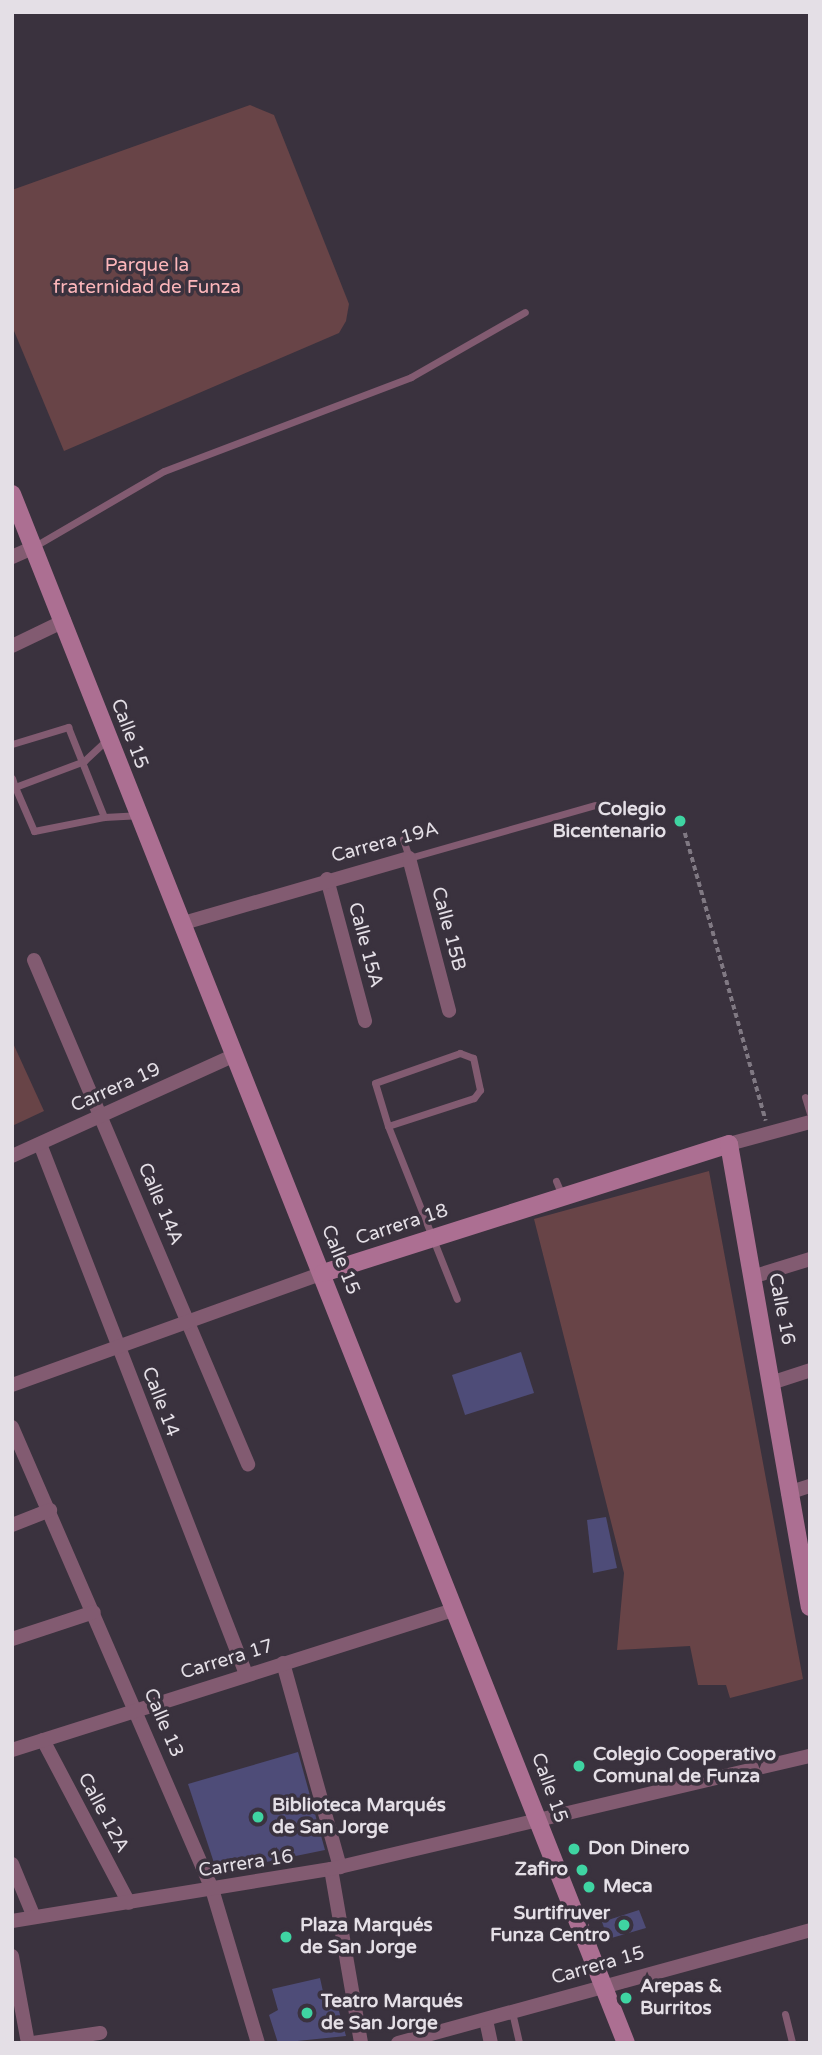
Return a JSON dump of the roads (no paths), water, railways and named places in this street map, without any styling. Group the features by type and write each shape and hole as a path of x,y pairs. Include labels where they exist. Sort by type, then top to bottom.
{"street":[{"name":"Calle 15","path":"12,494 138,815 187,922 235,1055 626,2043"},
{"path":"12,558 34,547"},
{"path":"12,646 64,621"},
{"name":"Carrera 19A","path":"187,922 327,879 409,858"},
{"name":"Calle 15B","path":"409,858 449,1011"},
{"name":"Calle 15A","path":"327,879 365,1021"},
{"name":"Calle 14A","path":"34,960 190,1323 247,1464"},
{"name":"Carrera 19","path":"12,1156 235,1055"},
{"name":"Carrera 18","path":"12,1385 118,1345 190,1323 323,1273 431,1237 559,1188 810,1122"},
{"name":"Calle 14","path":"40,1144 246,1674"},
{"name":"Calle 16","path":"729,1144 752,1277 774,1382 788,1493 810,1607"},
{"path":"752,1277 810,1259"},
{"path":"774,1382 810,1370"},
{"name":"Calle 13","path":"13,1433 50,1510 212,1889 258,2043"},
{"path":"788,1493 810,1486"},
{"path":"12,1525 50,1510"},
{"name":"Carrera 17","path":"12,1750 246,1674 454,1611"},
{"path":"12,1639 94,1612"},
{"path":"283,1663 335,1868 361,2043"},
{"name":"Calle 12A","path":"43,1740 129,1903"},
{"name":"Carrera 16","path":"12,1921 335,1868 539,1823 810,1756"},
{"path":"12,1864 34,1917"},
{"name":"Carrera 15","path":"398,2043 486,2020 601,1983 810,1930"},
{"path":"12,1956 28,2043"},
{"path":"486,2020 491,2043"},
{"path":"33,2043 100,2033"}],"lane":[{"path":"34,547 164,471 411,377 525,312"},
{"path":"12,744 68,727 104,817"},
{"path":"15,787 83,761 109,738"},
{"path":"12,778 34,831 104,817 138,815"},
{"name":"Carrera 19A","path":"409,858 595,805"},
{"path":"403,839 409,858"},
{"path":"388,1126 474,1098 480,1090 473,1058 460,1053 378,1079 375,1091 388,1126 431,1237 457,1299"},
{"path":"806,1097 810,1113"},
{"path":"512,2011 519,2043"},
{"path":"785,2014 792,2043"}],"place":[{"name":"Colegio Bicentenario","path":"680,821"},
{"name":"Colegio Cooperativo Comunal de Funza","path":"579,1766"},
{"name":"Biblioteca Marqués de San Jorge","path":"258,1817"},
{"name":"Don Dinero","path":"574,1849"},
{"name":"Zafiro","path":"582,1870"},
{"name":"Meca","path":"589,1887"},
{"name":"Surtifruver Funza Centro","path":"624,1925"},
{"name":"Plaza Marqués de San Jorge","path":"286,1937"},
{"name":"Arepas & Burritos","path":"626,1998"},
{"name":"Teatro Marqués de San Jorge","path":"307,2013"}],"park label":[{"name":"Parque la fraternidad de Funza","path":"147,277"}]}
